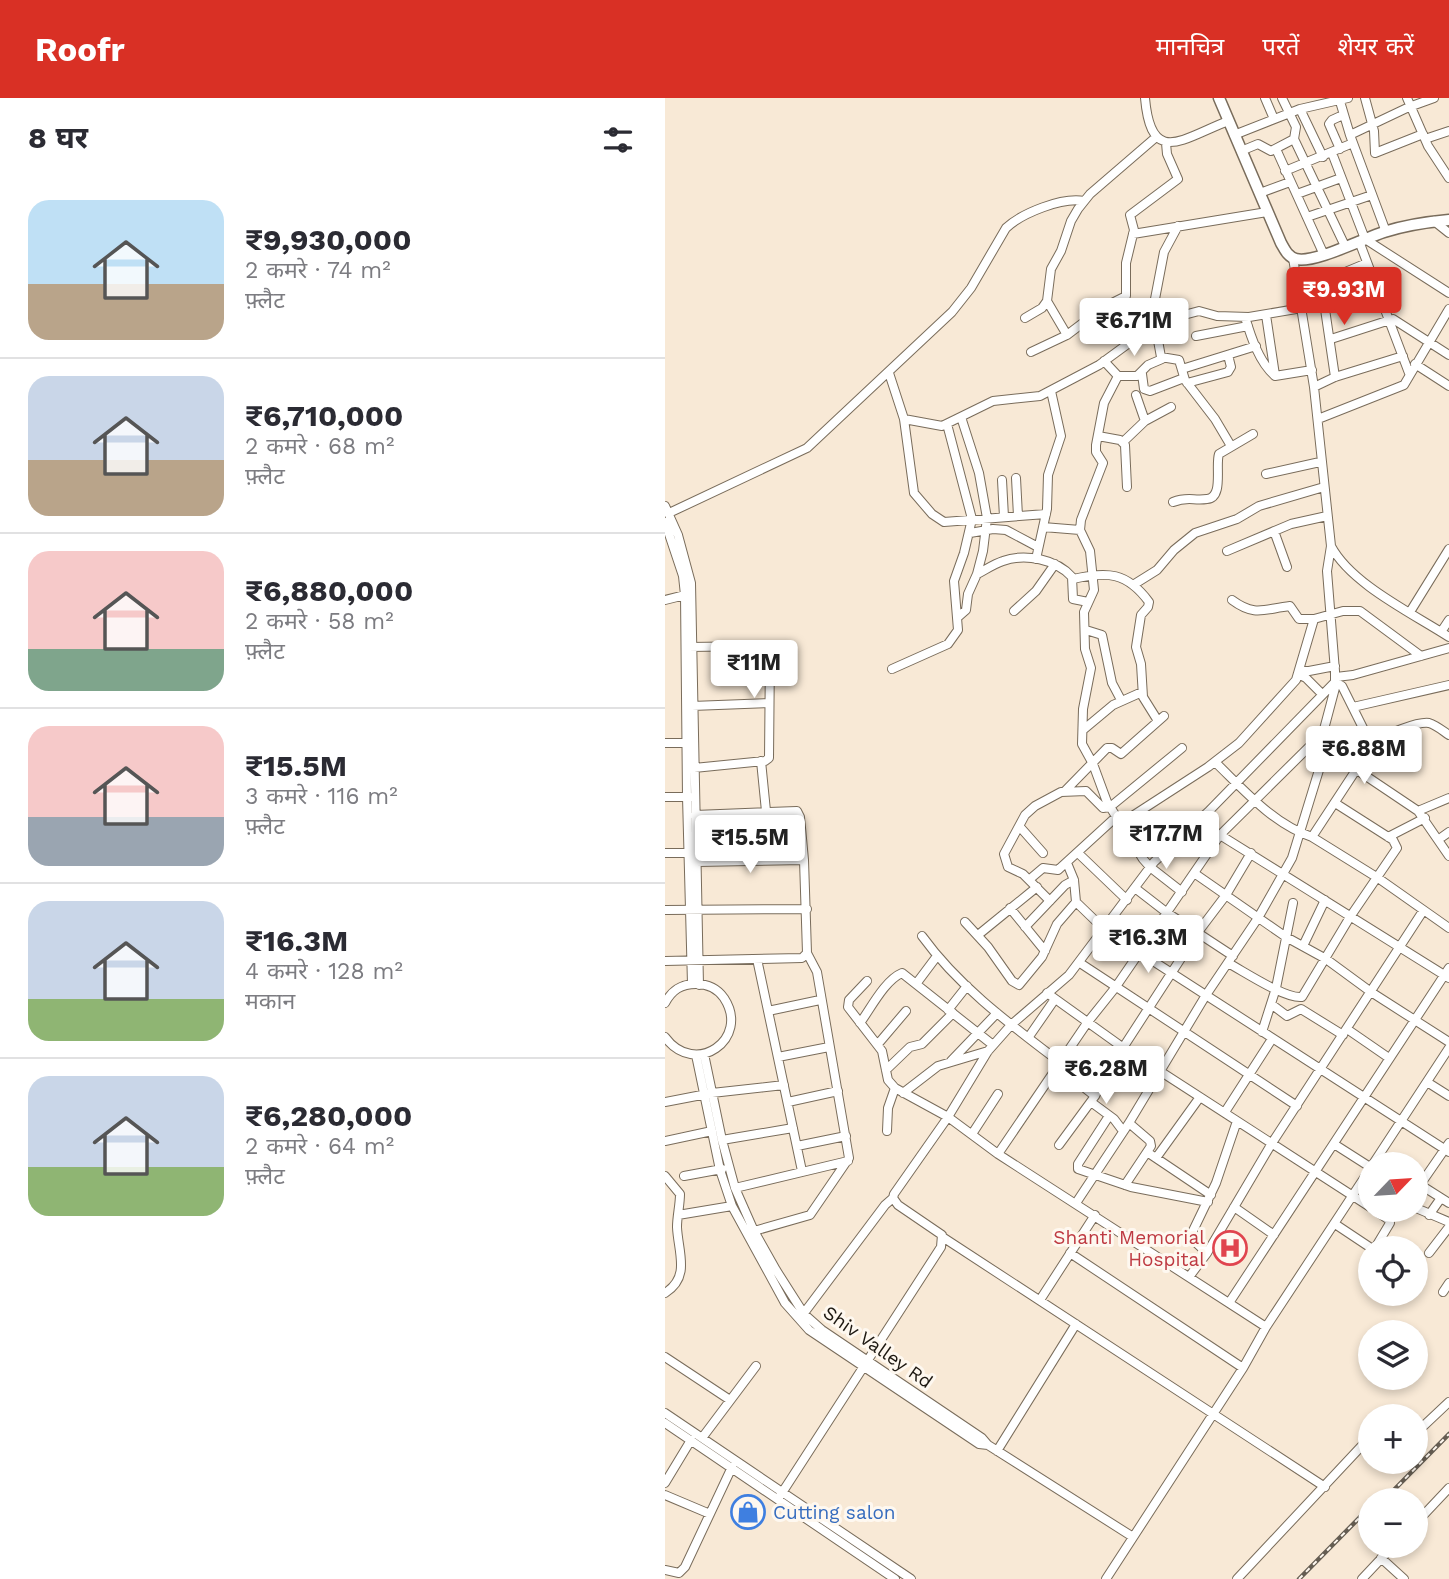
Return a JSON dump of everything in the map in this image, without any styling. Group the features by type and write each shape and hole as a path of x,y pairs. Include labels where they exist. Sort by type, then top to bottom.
{"main road":[{"path":"1219,98 1286,253 1293,258 1304,260 1386,232 1449,220"}],"street":[{"path":"1145,98 1147,120 1155,138 1166,143 1176,142 1228,121"},
{"path":"1265,98 1274,119"},
{"path":"1282,98 1296,127 1294,139 1345,246"},
{"path":"1234,135 1300,109 1342,98 1343,116 1386,232"},
{"path":"1365,98 1372,124 1375,153 1449,131"},
{"path":"1285,172 1336,151 1408,102 1434,98"},
{"path":"1408,102 1424,137 1449,177"},
{"path":"1300,109 1322,156"},
{"path":"1343,116 1329,124 1341,178 1367,263 1409,373"},
{"path":"1025,318 1042,308 1047,301 1051,269 1061,251 1071,221 1084,201 1155,138"},
{"path":"1241,151 1258,144 1267,150 1276,149 1294,139"},
{"path":"1031,352 1067,335 1104,307 1126,296 1126,263 1133,234 1130,215 1178,178 1168,158 1166,143"},
{"path":"1276,149 1324,255"},
{"path":"1297,194 1341,178"},
{"path":"1260,193 1290,182"},
{"path":"1307,217 1372,195"},
{"path":"696,984 688,852 694,768 689,647 683,576 667,509 807,448 952,312 971,288 1006,228 1013,221 1071,200 1084,201"},
{"path":"1133,234 1268,212"},
{"path":"1434,221 1449,233"},
{"path":"1162,359 1155,324 1155,299 1164,252 1178,226"},
{"path":"1362,240 1449,293"},
{"path":"1293,258 1312,370 1331,546 1327,571 1330,667 1372,746"},
{"path":"1299,291 1367,263"},
{"path":"1321,282 1335,377"},
{"path":"1047,301 1067,335"},
{"path":"904,419 937,426 947,424 993,401 1034,397 1051,391 1083,375 1155,324 1199,311 1217,316 1245,317 1302,308"},
{"path":"1318,419 1404,385 1449,309"},
{"path":"1266,315 1275,376"},
{"path":"1217,316 1217,332"},
{"path":"1245,317 1256,346 1275,376"},
{"path":"1331,339 1389,319 1401,323 1449,355"},
{"path":"1196,336 1248,326"},
{"path":"1142,374 1144,389 1150,391 1228,355 1256,346"},
{"path":"1184,377 1228,372 1231,367 1228,355"},
{"path":"1314,387 1335,377 1403,356"},
{"path":"1104,361 1118,376 1137,376 1142,374 1148,365 1162,359 1178,359 1184,377 1231,446"},
{"path":"1415,364 1449,386"},
{"path":"1275,376 1312,370"},
{"path":"889,373 904,419 912,485 918,499 939,520 1046,514"},
{"path":"1118,376 1104,403 1095,449 1104,463 1082,513 1080,530 1089,545 1094,576 1094,593 1084,612 1085,649 1090,674 1084,694 1082,744 1118,820 1150,867 1182,892"},
{"path":"1036,559 1046,514 1048,475 1061,436 1051,391"},
{"path":"1136,395 1145,421"},
{"path":"1123,442 1145,421 1171,407"},
{"path":"958,617 966,610 968,594 977,574 987,518 979,473 961,417"},
{"path":"892,669 947,644 958,630 954,581 972,519 947,424"},
{"path":"1173,502 1185,498 1212,497 1218,484 1217,459 1222,451 1253,434"},
{"path":"1098,436 1123,442"},
{"path":"1123,442 1126,450 1126,487"},
{"path":"1266,474 1321,462"},
{"path":"1016,478 1018,516"},
{"path":"1002,480 1004,517"},
{"path":"1133,585 1157,570 1174,550 1202,529 1237,519 1259,506 1324,487"},
{"path":"1227,551 1291,524 1327,516"},
{"path":"665,522 691,583 686,743 695,815 693,910"},
{"path":"1043,527 1080,530"},
{"path":"970,533 1006,530 1038,547"},
{"path":"1274,531 1287,567"},
{"path":"1331,546 1342,565 1359,579 1449,637"},
{"path":"1410,612 1449,549"},
{"path":"977,574 1002,561 1036,559 1055,564 1067,572 1073,579 1072,597 1089,602"},
{"path":"1014,611 1036,591 1055,564"},
{"path":"1065,792 1109,747 1119,754 1124,752 1161,718 1142,692 1141,664 1136,647 1140,615 1149,604 1146,598 1119,576 1073,579"},
{"path":"665,600 685,595"},
{"path":"1232,600 1253,612 1290,606 1299,619 1314,619 1343,611 1360,611 1421,656"},
{"path":"1030,879 1040,869 1045,867 1056,870 1067,863 1118,820 1215,762 1252,729 1298,673 1314,619"},
{"path":"1440,632 1449,620"},
{"path":"1086,630 1102,635 1109,671 1121,700"},
{"path":"689,647 767,647 770,652 768,760 694,768"},
{"path":"801,1317 893,1198 896,1189 948,1117 990,1048 1011,1025 1080,963 1150,867 1336,679 1449,648"},
{"path":"1298,673 1330,667"},
{"path":"1312,684 1330,667"},
{"path":"1090,674 1109,671"},
{"path":"1298,673 1322,694"},
{"path":"1076,1203 1126,1127 1206,995 1258,918 1293,858 1318,770 1323,733 1336,679"},
{"path":"1353,707 1449,685"},
{"path":"1083,730 1121,700 1142,692"},
{"path":"692,706 769,703"},
{"path":"1312,837 1372,746 1381,738 1421,723 1432,724 1449,734"},
{"path":"999,1154 1087,1023 1115,988 1220,835 1323,733"},
{"path":"665,743 686,743"},
{"path":"1050,901 1030,879 1008,867 1005,860 1007,847 1029,811 1054,795 1065,792 1086,791 1103,808 1110,807 1182,748"},
{"path":"761,761 765,811"},
{"path":"1215,762 1268,813 1378,878 1449,928"},
{"path":"1357,770 1418,811 1449,856"},
{"path":"665,797 691,797"},
{"path":"1418,811 1449,798"},
{"path":"1135,888 1231,959 1276,988 1295,997 1302,997 1350,917 1397,848 1388,837 1335,803"},
{"path":"695,815 797,811 800,817 807,909 807,953 815,965 846,1136 848,1161 810,1215 754,1231"},
{"path":"1388,837 1425,818"},
{"path":"1020,827 1044,853"},
{"path":"1220,835 1399,949 1447,974 1229,1303"},
{"path":"665,853 688,852"},
{"path":"1078,853 1127,900"},
{"path":"1059,1145 1093,1099 1104,1077 1198,932 1226,895 1251,853"},
{"path":"696,862 804,860"},
{"path":"1067,863 1074,880 1076,902 1105,930 1401,1122 1447,1148 1428,1172"},
{"path":"1194,873 1286,937 1326,959 1371,992 1449,1041"},
{"path":"1025,926 1065,885 1074,880"},
{"path":"978,935 1037,887"},
{"path":"1303,946 1325,900"},
{"path":"965,922 1017,985 1025,980 1045,951 1057,924 1076,902"},
{"path":"1262,1032 1276,988 1293,904"},
{"path":"1010,908 1045,951"},
{"path":"665,910 807,909"},
{"path":"1189,1277 1207,1253 1272,1143 1423,911"},
{"path":"922,936 937,956 967,986 1059,1065 1109,1116 1150,1141 1151,1146 1125,1185"},
{"path":"665,961 802,958 807,953"},
{"path":"916,984 937,956"},
{"path":"757,959 802,1171"},
{"path":"1080,963 1297,1106"},
{"path":"860,1023 898,973 902,972 977,1033 990,1048"},
{"path":"867,981 848,1003 882,1051 888,1080 895,1088 948,1117 999,1154 1266,1327"},
{"path":"665,1003 677,989 696,984 715,989 722,994 729,1007 731,1024 725,1040 716,1049 700,1055 675,1049 665,1037"},
{"path":"886,1070 910,1047 922,1044 967,986"},
{"path":"1047,993 1124,1048 1358,1199"},
{"path":"1028,1038 1055,999"},
{"path":"768,1011 820,1000"},
{"path":"1271,1004 1287,1016 1301,1009 1389,1058"},
{"path":"878,1044 906,1011"},
{"path":"951,1061 997,1013"},
{"path":"1225,1112 1272,1039"},
{"path":"778,1056 829,1047"},
{"path":"903,1093 930,1071 990,1048"},
{"path":"1381,1152 1449,1048"},
{"name":"Shiv Valley Rd","path":"700,1055 722,1140 724,1169 801,1317"},
{"path":"1427,1082 1449,1096"},
{"path":"665,1102 784,1085"},
{"path":"887,1131 888,1108 895,1088"},
{"path":"788,1102 838,1091"},
{"name":"Shiv Valley Rd","path":"708,1094 712,1131 732,1206 785,1303 864,1362 982,1438 988,1446 1133,1537"},
{"path":"972,1133 998,1094"},
{"path":"1156,1158 1200,1097"},
{"path":"1109,1116 1077,1167 1080,1171 1125,1185 1209,1198"},
{"path":"1207,1253 1190,1237 1209,1198 1237,1121"},
{"path":"722,1140 793,1128"},
{"path":"665,1141 712,1131"},
{"path":"797,1146 846,1136"},
{"path":"1334,1144 1358,1156"},
{"path":"1147,1152 1209,1198"},
{"path":"735,1188 848,1161"},
{"path":"684,1176 724,1169"},
{"path":"665,1176 680,1194 677,1225 682,1271 677,1284 665,1293"},
{"path":"1106,1579 1358,1188"},
{"path":"1428,1190 1449,1203"},
{"path":"893,1198 898,1205 939,1231 944,1238 1325,1487"},
{"path":"1429,1253 1449,1224 1429,1215 1441,1198"},
{"path":"678,1215 732,1206"},
{"path":"1234,1208 1274,1235"},
{"path":"1040,1300 1095,1215"},
{"path":"1335,1224 1358,1239"},
{"path":"780,1495 941,1247 944,1238"},
{"path":"1070,1253 1243,1368"},
{"path":"1443,1292 1449,1283"},
{"path":"997,1451 1076,1324"},
{"path":"665,1357 730,1400"},
{"path":"702,1438 756,1366"},
{"path":"1428,1422 1449,1402"},
{"path":"665,1413 895,1579"},
{"path":"665,1423 908,1578"},
{"path":"665,1483 691,1440"},
{"path":"1237,1579 1358,1450"},
{"path":"665,1570 674,1576 683,1571 732,1467"},
{"path":"1428,1511 1449,1489"},
{"path":"665,1495 710,1514"},
{"path":"1366,1577 1381,1558 1404,1579"}],"railway":[{"path":"1396,1488 1449,1434"},
{"path":"1299,1579 1358,1519"}],"place":[{"name":"Shanti Memorial Hospital","path":"1230,1248"},
{"name":"Cutting salon","path":"748,1512"}]}
